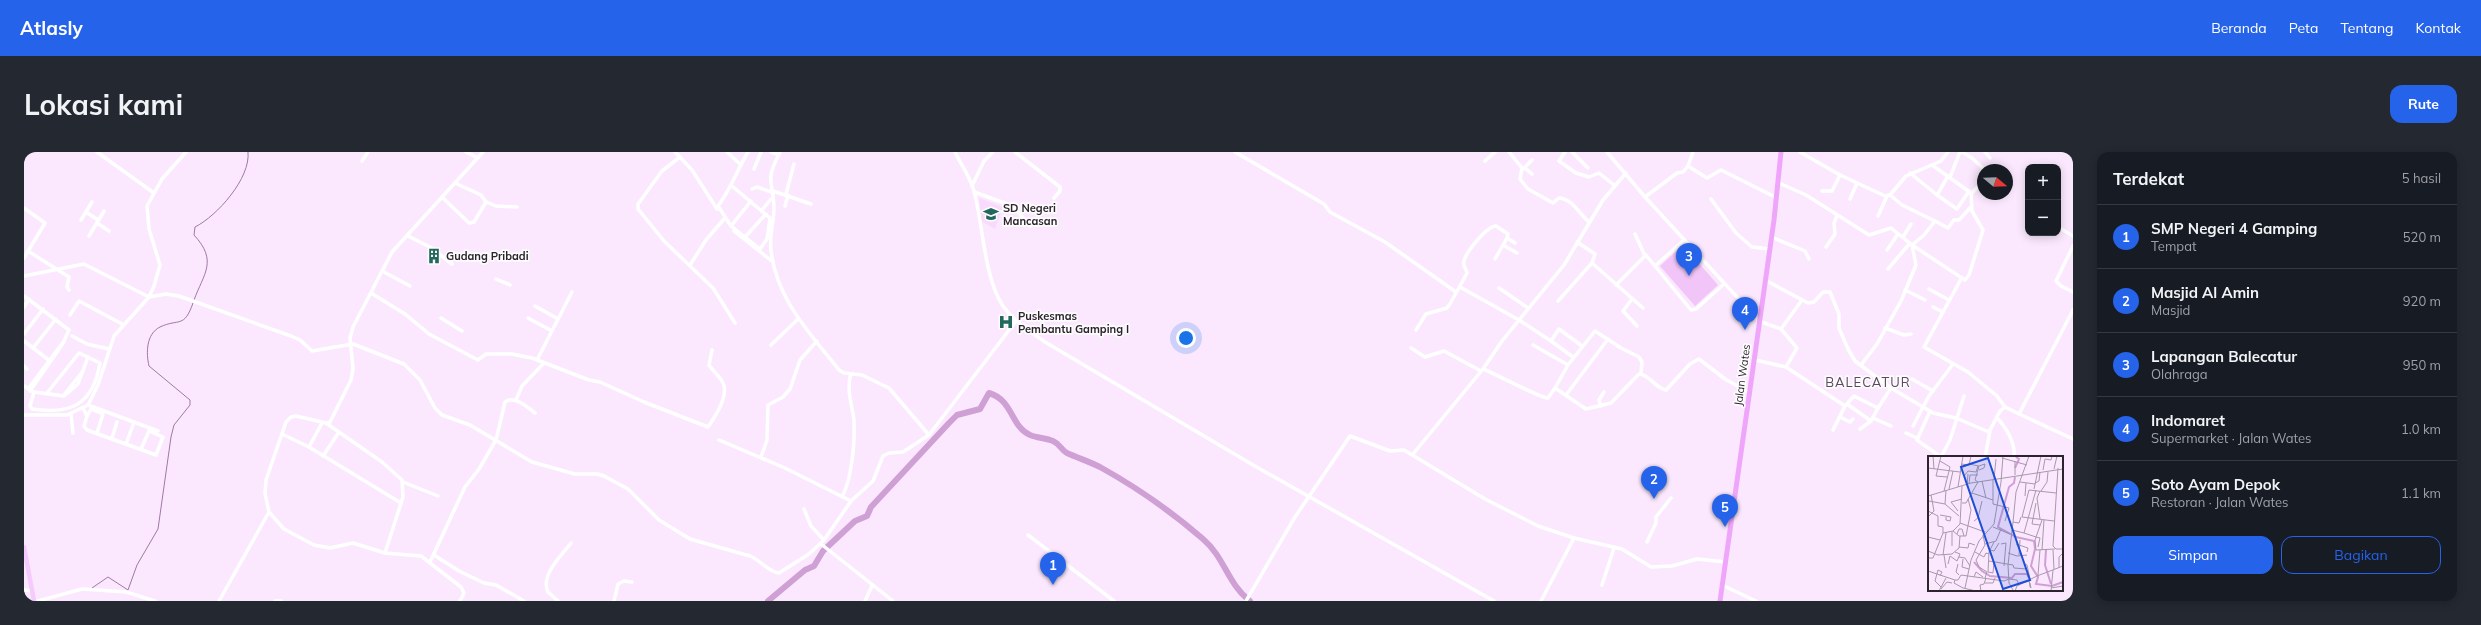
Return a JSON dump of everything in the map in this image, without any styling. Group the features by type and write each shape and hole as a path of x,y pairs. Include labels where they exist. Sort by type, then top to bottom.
{"highway":[{"name":"Jalan Wates","path":"1720,601 1772,238 1779,183 1781,152"}],"main road":[{"path":"24,547 34,601"}],"street":[{"path":"98,152 154,193"},
{"path":"24,415 71,414 88,405 98,385 114,336 149,297 160,265 147,216 147,206 162,179 186,152"},
{"path":"362,161 368,152"},
{"path":"466,152 478,158"},
{"path":"309,447 324,423 330,422 351,380 353,369 350,345 353,327 392,252 483,152"},
{"path":"675,152 680,156 707,191 731,228 773,262"},
{"path":"727,152 740,165"},
{"path":"732,186 762,210 770,220 768,240 760,249 731,226 718,206 732,186 740,165 748,152"},
{"path":"754,169 760,152"},
{"path":"771,152 779,153 771,176 774,209 770,229 773,262 784,294 798,319 839,370 851,374 862,375 889,388 929,435"},
{"path":"955,152 974,192 985,251 998,295 1004,308 1016,321 1045,342 1309,498 1494,601"},
{"path":"972,186 984,161 993,152"},
{"path":"1015,152 1060,188 1060,191 1054,198"},
{"path":"1235,152 1324,204 1330,212 1385,242 1456,292"},
{"path":"1485,162 1495,152"},
{"path":"1509,152 1524,169 1532,174"},
{"path":"1565,152 1559,161 1576,173 1589,177 1599,173 1614,185"},
{"path":"1572,152 1588,168"},
{"path":"1607,152 1645,197 1759,321 1781,329 1797,348 1786,367"},
{"path":"1645,197 1677,173 1683,172 1688,166 1693,152"},
{"path":"1800,152 1840,175 1888,196 1902,205 1948,228 1955,219 1959,220 1971,207"},
{"path":"1878,216 1888,196 1910,173 1941,161 1948,152"},
{"path":"1937,195 1949,176 1961,152 1972,158 1978,164"},
{"path":"1984,152 1990,158"},
{"path":"680,156 662,171 638,207 664,241 713,288 735,323"},
{"path":"1532,160 1524,169 1520,179 1528,189 1553,203 1559,198 1565,199 1575,206 1579,213 1589,222"},
{"path":"785,206 794,164"},
{"path":"1779,183 1806,195 1869,235 1891,228 1911,244 1961,279 1965,280 1969,275 1983,234 1971,207 1970,193 1949,176 1932,165"},
{"path":"1688,166 1707,178 1721,170 1777,198"},
{"path":"1412,454 1482,370 1528,308 1564,265 1589,222 1614,185 1626,173"},
{"path":"1910,173 1957,209 1977,187"},
{"path":"1822,191 1832,191 1840,175"},
{"path":"455,183 481,195 486,202 496,206 517,207"},
{"path":"1850,199 1857,183"},
{"path":"752,189 757,187 787,195 811,204"},
{"path":"974,192 1012,206 1030,226"},
{"path":"442,197 469,223 474,222 486,202"},
{"path":"762,210 771,199"},
{"path":"1711,200 1736,233 1752,247 1770,249"},
{"path":"731,226 751,201"},
{"path":"81,220 92,202"},
{"path":"24,208 46,223 24,258"},
{"path":"89,236 104,211"},
{"path":"86,212 109,231"},
{"path":"745,236 766,214"},
{"path":"1826,247 1835,234 1834,222 1837,216"},
{"path":"690,265 706,240 724,219"},
{"path":"1888,269 1935,221"},
{"path":"1903,237 1911,224"},
{"path":"1416,330 1426,314 1447,308 1467,273 1463,262 1480,238 1494,226 1508,234 1495,259"},
{"path":"2061,229 2073,236"},
{"path":"1635,234 1645,254 1693,311 1724,284"},
{"path":"1887,250 1898,234"},
{"path":"408,236 430,247 452,264"},
{"path":"1507,238 1515,243"},
{"path":"1772,238 1805,251 1809,259"},
{"path":"1655,266 1684,240"},
{"path":"1558,301 1592,263 1595,254 1577,242"},
{"path":"1861,365 1877,344 1905,290 1917,262 1911,244"},
{"path":"1503,245 1517,253"},
{"path":"2073,246 2056,280 2061,286 2073,292"},
{"path":"28,251 69,277 67,287 69,290"},
{"path":"1616,285 1644,258 1645,254"},
{"path":"1592,263 1643,308"},
{"path":"24,276 56,268 84,264 149,297 169,294 190,299 291,336 300,340 312,351 350,345 370,350 404,364 420,380 435,408 442,415 470,425 532,462 575,474 596,474 604,476 628,489 659,520 690,539 750,556 776,573 786,570 821,544 850,501 873,481 879,461 883,456 889,453 903,452 929,435 1016,321"},
{"path":"382,271 410,286"},
{"path":"496,279 510,285"},
{"path":"1961,279 1924,347 1968,372 1997,396 2005,407 2073,439"},
{"path":"1765,280 1802,300 1812,303 1823,292 1831,294 1839,314 1839,328 1848,349 1861,365 1891,388 1930,411 1956,418 1990,432"},
{"path":"1460,287 1519,320 1573,357"},
{"path":"1498,288 1528,308"},
{"path":"1929,289 1949,300"},
{"path":"1905,290 1925,300"},
{"path":"537,360 572,292"},
{"path":"371,293 405,314 429,334 478,360 486,354 512,354 537,360 600,382 644,402 708,427 724,397 725,390 723,382 709,365 712,350"},
{"path":"24,296 69,330 64,341 65,342 29,390"},
{"path":"24,307 29,299"},
{"path":"1632,299 1623,311 1637,326"},
{"path":"1781,329 1802,300"},
{"path":"70,314 80,302 124,324"},
{"path":"535,306 558,319"},
{"path":"1933,307 1943,312"},
{"path":"24,334 43,309"},
{"path":"2019,414 2073,310"},
{"path":"441,318 462,331"},
{"path":"528,318 552,331"},
{"path":"33,348 56,319"},
{"path":"771,345 798,319"},
{"path":"1885,328 1904,335 1911,334"},
{"path":"1551,341 1559,329 1582,346"},
{"path":"1411,348 1426,357 1444,350 1482,370 1523,387 1542,398 1548,398 1573,357 1595,331 1639,357 1642,362 1641,373"},
{"path":"72,336 87,344 109,349"},
{"path":"1566,395 1608,339"},
{"path":"761,457 767,440 769,403 783,397 790,388 800,360 817,341"},
{"path":"25,343 50,361"},
{"path":"1532,345 1568,365"},
{"path":"34,392 30,406 32,409 54,410 69,408 80,403 91,392 100,364 82,353 79,354 47,393"},
{"path":"24,386 34,392 64,396 83,371 88,357"},
{"path":"1641,373 1658,387 1666,390 1690,364 1699,359 1725,379 1750,393"},
{"path":"1755,360 1786,367 1846,405 1872,419 1891,426"},
{"path":"516,400 522,386 544,363"},
{"path":"1913,426 1923,406 1953,364"},
{"path":"1555,388 1583,408 1590,409 1611,403 1633,378 1641,373"},
{"path":"842,497 849,482 854,435 849,391 851,374"},
{"path":"1912,380 1933,391"},
{"path":"1860,429 1872,419 1891,388"},
{"path":"1601,406 1599,400 1604,392"},
{"path":"1833,430 1846,405 1855,395 1878,408"},
{"path":"1942,456 1950,440 1964,396"},
{"path":"430,562 465,487 479,470 496,440 504,405 510,399 516,400 535,413"},
{"path":"88,405 158,431"},
{"path":"1985,456 1990,432 1997,418 2005,407"},
{"path":"83,408 87,416"},
{"path":"97,433 103,414 91,409 84,427 97,433 126,444 158,455 163,437 148,432 141,449"},
{"path":"1917,438 1930,411"},
{"path":"71,414 72,433"},
{"path":"438,496 403,482 387,466 324,423 291,416 286,422 266,480 265,493 269,512 284,530 317,546 330,548 353,543 385,553 417,555 430,562 462,588 463,595 460,601"},
{"path":"1840,417 1850,422 1853,419"},
{"path":"1997,418 2007,430 2015,452 2014,456"},
{"path":"112,438 117,422"},
{"path":"126,444 133,425"},
{"path":"323,456 339,432"},
{"path":"1906,432 1917,438 1919,442 1940,456"},
{"path":"282,434 309,447 401,503"},
{"path":"1246,601 1309,498 1350,436 1390,451 1404,450 1499,507 1538,526 1574,538 1625,550 1651,567 1672,566 1697,559 1726,562"},
{"path":"718,440 761,457 850,501"},
{"path":"385,553 401,503 403,482"},
{"path":"1647,542 1656,523 1656,517 1671,498"},
{"path":"804,509 811,526 824,540"},
{"path":"219,601 269,512"},
{"path":"1028,535 1114,601"},
{"path":"1541,601 1574,538"},
{"path":"558,601 548,592 547,579 554,566 571,543"},
{"path":"821,544 872,586 894,601"},
{"path":"1602,585 1614,548"},
{"path":"434,555 458,571 484,583 496,585 524,601"},
{"path":"614,601 618,584 624,581 632,582"},
{"path":"1722,585 1756,601"},
{"path":"865,601 872,586"},
{"path":"38,601 82,589 126,592 155,601"},
{"path":"24,590 31,591"},
{"path":"275,601 281,601"}],"shaded area":[{"name":"SD Negeri Mancasan","path":"979,198 1003,207 995,229 981,221"},
{"path":"1683,245 1718,285 1695,306 1660,266"}],"waterway":[{"path":"194,300 207,267 206,252 194,235 195,227 204,222 231,195 244,173 248,152"},
{"path":"92,588 108,577 128,590 137,565 158,529 171,437 174,425 190,405 190,400 149,366 147,350 148,344 155,330 167,324 184,320 193,303"},
{"path":"768,601 805,570 814,566 823,551 855,521 867,516 871,507 957,415 980,409 989,393 997,396 1003,401 1019,426 1030,435 1053,441 1067,453 1100,467 1140,491 1179,519 1210,546 1236,586 1250,601"}],"place":[{"name":"SD Negeri Mancasan","path":"991,214"},
{"name":"Gudang Pribadi","path":"434,256"},
{"name":"Lapangan Balecatur","path":"1689,276"},
{"name":"Puskesmas Pembantu Gamping I","path":"1006,322"},
{"name":"Indomaret","path":"1745,330"},
{"name":"Masjid Al Amin","path":"1654,499"},
{"name":"Soto Ayam Depok","path":"1725,527"},
{"name":"SMP Negeri 4 Gamping","path":"1053,585"}],"district":[{"name":"BALECATUR","path":"1868,382"}]}
